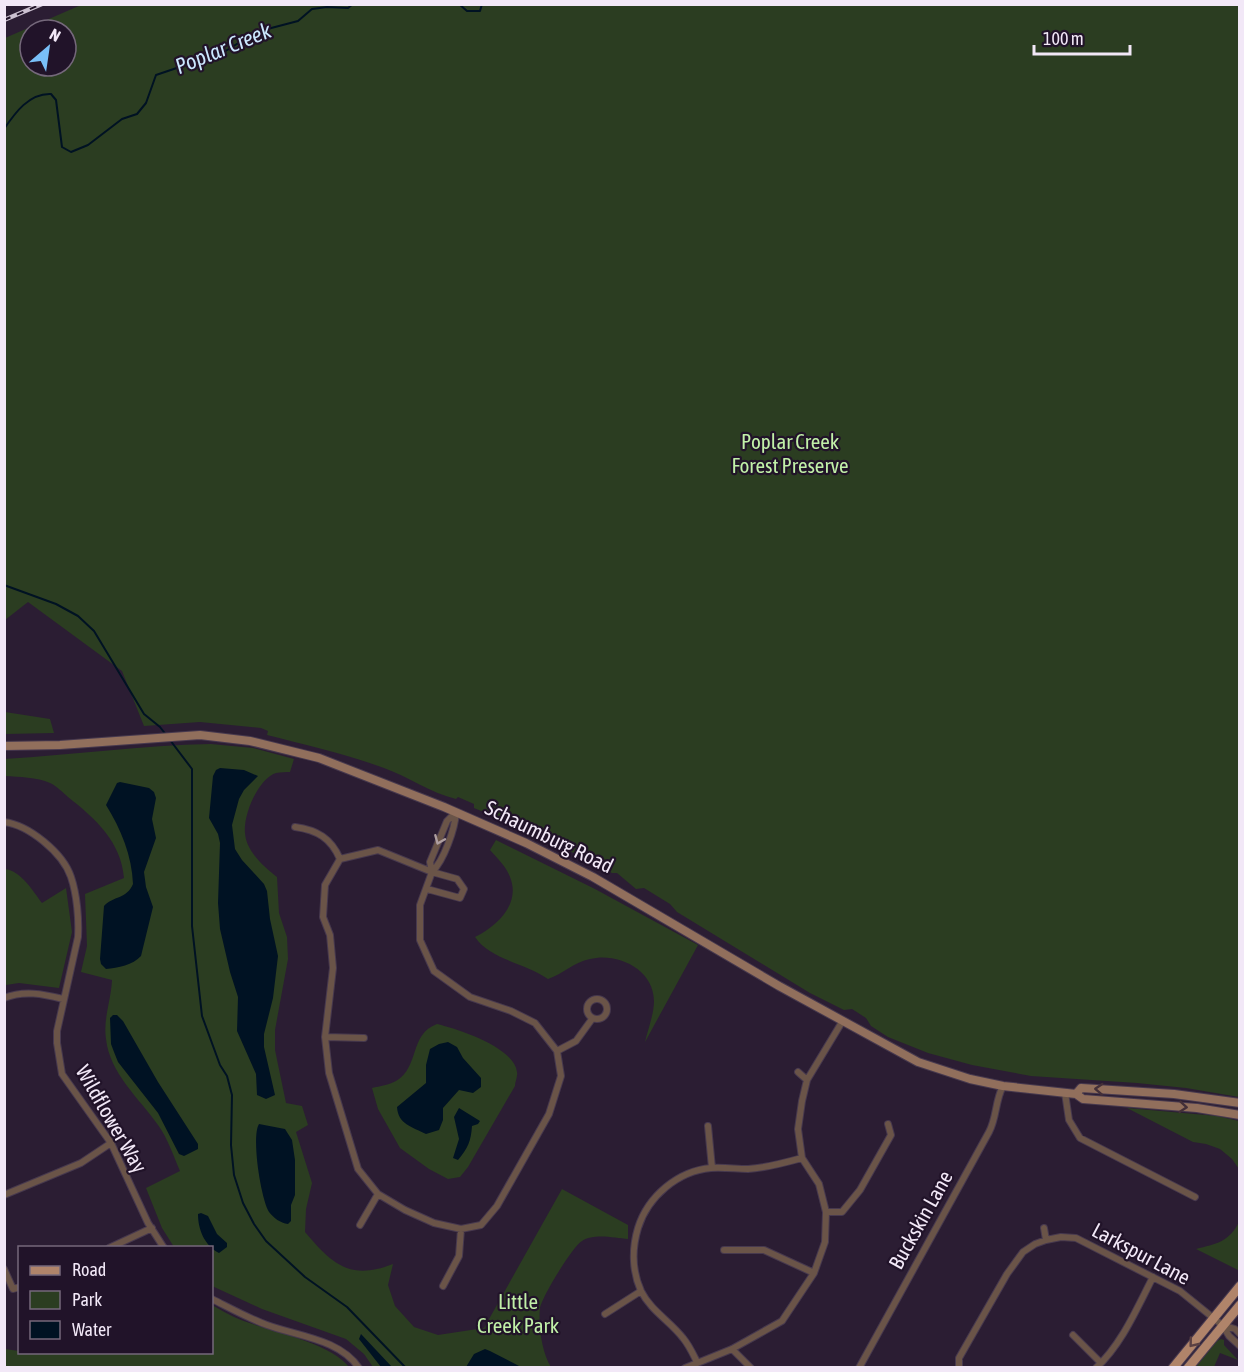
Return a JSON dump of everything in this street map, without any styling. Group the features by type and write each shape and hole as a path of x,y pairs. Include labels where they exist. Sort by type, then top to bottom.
{"main road":[{"name":"Schaumburg Road","path":"4,746 60,745 200,735 250,741 319,758 456,812 526,843 593,877 842,1022 918,1062 970,1079 1003,1086 1076,1094"},
{"path":"1239,1102 1174,1094 1082,1088 1076,1094 1083,1099 1197,1108 1239,1115"},
{"path":"1173,1368 1239,1286"},
{"path":"1188,1368 1239,1305"}],"street":[{"path":"427,889 460,898 464,889 457,879 432,872 378,850 340,859 325,885 323,917 330,935 333,968 325,1037 329,1072 358,1169 378,1194 405,1210 434,1223 460,1229 481,1225 497,1206 549,1114 561,1076 557,1050 535,1023 511,1011 470,997 434,971 420,940 420,905 432,872 438,865 455,825 456,812"},
{"name":"Wildflower Way","path":"4,822 22,826 38,837 62,861 70,876 78,937 58,1025 57,1043 62,1074 111,1143 163,1246"},
{"path":"296,827 310,829 323,835 340,859"},
{"path":"4,998 25,993 44,994 63,999"},
{"path":"557,1050 576,1041 592,1019"},
{"path":"685,1368 732,1349 783,1321 814,1273 825,1242 826,1212 819,1184 802,1158 798,1129 807,1080 842,1022"},
{"path":"325,1037 364,1038"},
{"path":"798,1072 807,1080"},
{"name":"Buckskin Lane","path":"859,1368 989,1132 996,1112 997,1098 1003,1086"},
{"path":"1065,1093 1067,1115 1080,1138 1195,1197"},
{"path":"826,1212 842,1212 860,1190 891,1135 888,1124"},
{"path":"708,1126 712,1168"},
{"path":"4,1196 81,1163 111,1143"},
{"path":"697,1362 682,1337 653,1310 641,1291 633,1258 637,1230 646,1209 658,1194 688,1173 712,1168 759,1168 802,1158"},
{"path":"360,1225 378,1194"},
{"path":"113,1246 152,1228"},
{"path":"1044,1228 1046,1240"},
{"path":"443,1286 459,1256 460,1229"},
{"name":"Larkspur Lane","path":"959,1368 959,1358 1016,1260 1035,1244 1061,1237 1076,1238 1180,1291 1222,1325"},
{"path":"724,1250 764,1250 814,1273"},
{"path":"4,1269 13,1289 18,1288"},
{"path":"1073,1335 1099,1365 1121,1336 1153,1277"},
{"path":"605,1314 641,1291"},
{"path":"213,1300 268,1325 340,1348 359,1368"},
{"path":"1222,1325 1235,1329 1239,1334"},
{"path":"1222,1325 1239,1346"},
{"path":"732,1349 751,1368"}],"green space":[{"name":"Poplar Creek Forest Preserve","path":"81,5 1239,5 1239,1097 1137,1083 1031,1076 972,1065 928,1053 888,1037 852,1009 844,1010 810,993 677,912 670,904 644,888 636,889 617,873 612,873 560,846 548,837 474,808 474,804 458,797 456,799 438,793 370,763 267,735 268,731 261,728 200,722 144,726 122,671 28,602 5,620 5,38 18,32 18,78 78,78 78,18 51,18"},
{"path":"5,712 50,719 54,733 5,734"},
{"name":"Little Creek Park","path":"211,744 253,748 294,759 290,772 276,773 263,782 249,808 245,833 252,852 277,877 279,913 287,937 288,959 275,1030 275,1050 286,1103 302,1106 308,1125 296,1132 312,1183 306,1209 305,1232 324,1253 333,1261 353,1270 365,1271 393,1264 388,1285 395,1306 414,1327 438,1335 484,1328 562,1189 628,1225 628,1239 598,1237 587,1239 577,1245 546,1294 540,1308 541,1339 551,1367 373,1367 364,1354 346,1339 262,1309 213,1286 213,1246 173,1246 162,1228 146,1188 180,1171 162,1130 126,1085 109,1052 106,1024 112,980 81,972 87,946 85,894 124,878 118,853 97,823 55,786 39,780 5,776 4,759"},
{"path":"496,840 595,889 698,945 645,1042 654,1001 648,980 632,965 601,957 579,963 548,979 489,951 475,937 499,920 510,905 512,896 513,887 510,877 490,850"},
{"path":"5,869 21,877 42,903 66,888 72,932 59,988 19,983 6,985 4,981"},
{"path":"437,1024 484,1040 496,1047 514,1063 517,1074 515,1086 468,1167 460,1177 448,1179 429,1169 400,1148 378,1109 372,1088 396,1081 404,1075 422,1035"},
{"path":"1127,1108 1217,1116 1239,1121 1239,1169 1232,1159 1220,1149 1193,1142"},
{"path":"1239,1222 1240,1268 1238,1270 1196,1249 1216,1244 1226,1238"},
{"path":"213,1306 241,1320 315,1344 329,1351 349,1367 5,1367 5,1349 18,1351 18,1354 213,1354"},
{"path":"1221,1339 1238,1360 1220,1353 1214,1367 1196,1367 1217,1341"}],"water":[{"path":"220,768 244,770 258,776 244,790 239,799 232,825 235,849 264,884 267,891 278,956 273,998 264,1034 264,1047 275,1095 266,1099 257,1095 256,1074 237,1031 238,997 220,929 218,903 220,843 209,818 213,776"},
{"path":"117,783 149,788 154,792 156,798 152,819 156,838 144,872 153,907 141,956 130,964 106,969 100,959 104,906 111,900 124,895 133,884 125,843 106,805"},
{"path":"117,1015 123,1021 158,1082 198,1144 198,1149 184,1156 179,1154 158,1113 118,1062 111,1044 110,1018"},
{"path":"448,1042 457,1047 463,1058 481,1078 481,1087 473,1093 459,1090 443,1108 443,1120 439,1130 426,1134 403,1121 397,1107 426,1083 426,1065 430,1049"},
{"path":"459,1108 480,1121 472,1126 468,1144 458,1160 453,1158 459,1139 454,1117"},
{"path":"259,1124 285,1129 292,1140 295,1160 295,1195 291,1205 291,1221 288,1224 275,1218 266,1205 260,1182 257,1154 256,1141"},
{"path":"198,1214 208,1216 217,1234 227,1243 227,1247 219,1253 213,1249 213,1246 209,1246 203,1236"},
{"path":"361,1334 392,1367 381,1367 359,1339"},
{"path":"485,1349 521,1367 466,1367 474,1354"}],"waterway":[{"name":"Poplar Creek","path":"4,129 29,100 51,94 56,100 62,147 71,152 88,145 122,119 137,114 146,103 156,75 224,52 256,32 298,21 312,9 348,8 353,4"},
{"name":"Poplar Creek","path":"459,4 467,11 480,11 482,4"},
{"path":"4,585 56,604 78,616 94,631 144,714 167,736"},
{"path":"170,740 192,769 192,926 202,1016 220,1065 227,1076 232,1095 231,1145 234,1175 243,1203 266,1241 305,1277 347,1307 406,1368"}],"railway":[{"path":"4,20 42,4"}]}
